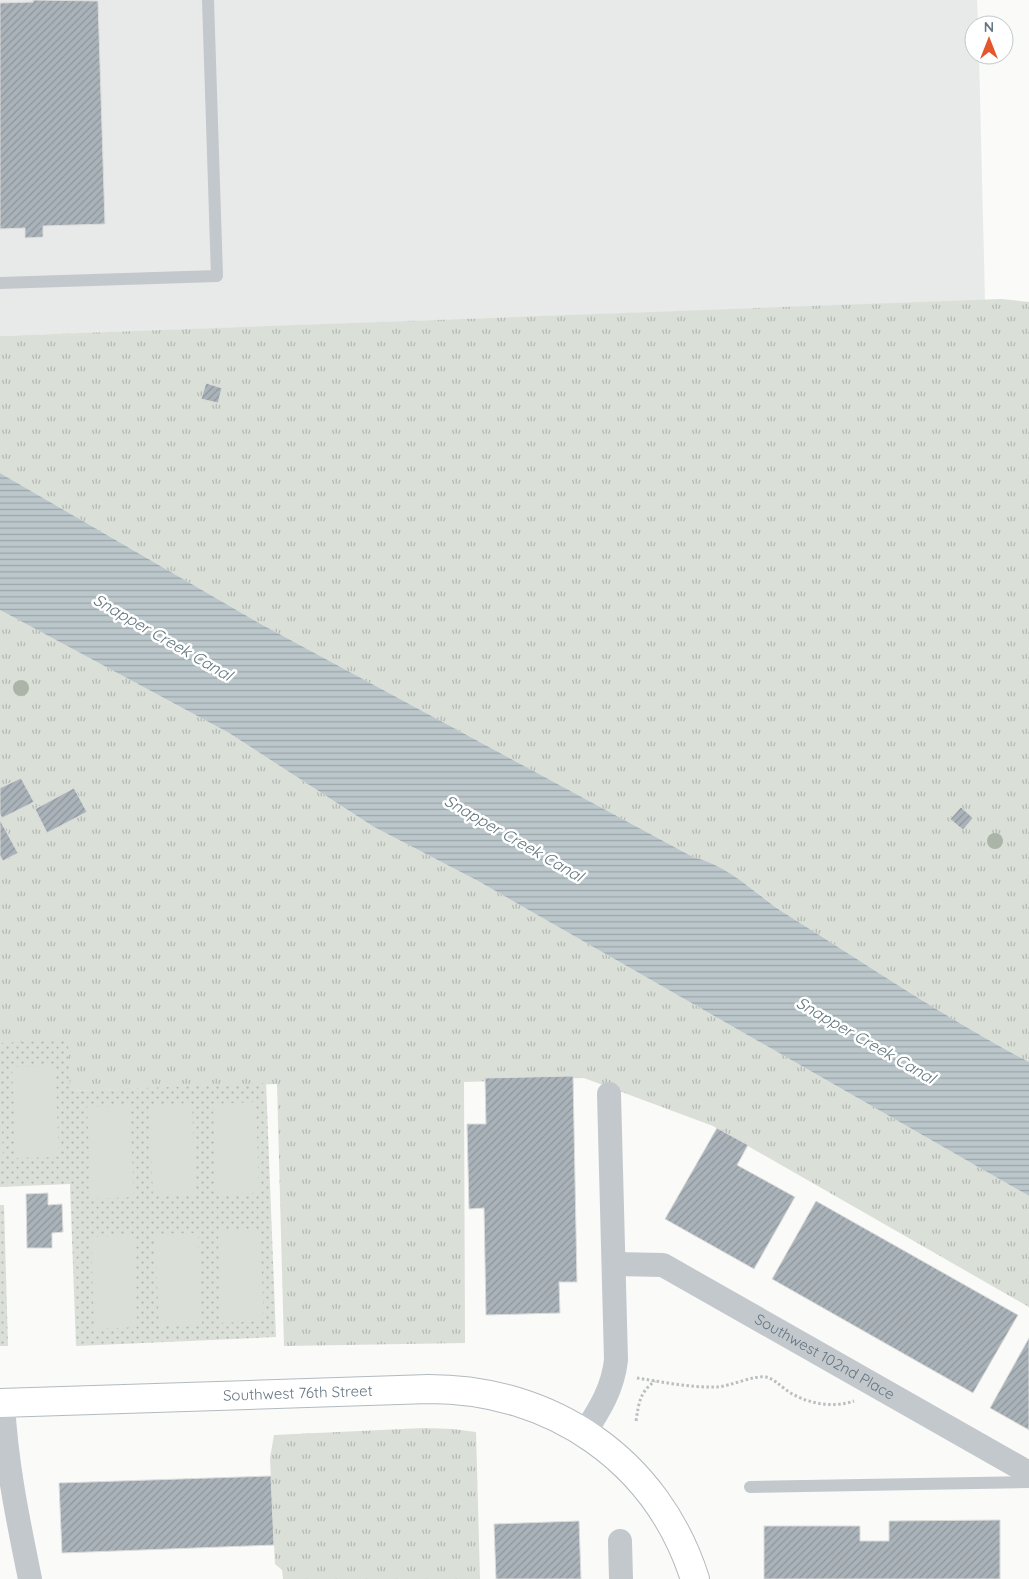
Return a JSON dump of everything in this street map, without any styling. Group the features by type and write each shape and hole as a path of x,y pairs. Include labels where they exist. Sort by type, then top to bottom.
{"street":[{"path":"609,1094 617,1346 614,1375 605,1399 586,1432 623,1463 655,1500 678,1536 695,1579"},
{"name":"Southwest 102nd Place","path":"615,1264 664,1265 1029,1473"},
{"name":"Southwest 76th Street","path":"1,1403 229,1394 451,1389 482,1392 520,1402 559,1417 586,1432"},
{"path":"1,1403 10,1483 30,1579"},
{"path":"620,1541 621,1579"}],"lane":[{"path":"0,282 217,276 208,0"},
{"path":"750,1488 1029,1482"}],"path":[{"path":"634,1378 719,1387 764,1377 778,1382 784,1389 799,1398 823,1405 850,1403 861,1399"},
{"path":"636,1421 641,1396 644,1390 655,1381"}],"shaded area":[{"path":"0,0 977,0 978,15 964,15 964,65 979,65 985,300 0,336"}],"green space":[{"path":"1002,299 1029,302 1029,1062 906,990 786,914 742,881 718,867 693,857 259,623 0,473 0,336"},
{"path":"0,610 229,733 374,827 478,881 1029,1196 1029,1307 713,1126 584,1078 464,1082 465,1343 284,1346 277,1084 70,1091 0,1043"},
{"path":"68,1040 70,1091 266,1083 276,1337 76,1346 70,1184 0,1187 0,1043"},
{"path":"55,1066 59,1157 16,1158 12,1067"},
{"path":"0,1071 3,1158 0,1159"},
{"path":"256,1102 259,1193 216,1195 213,1104"},
{"path":"192,1103 196,1194 153,1196 149,1105"},
{"path":"130,1106 134,1197 91,1199 87,1107"},
{"path":"0,1205 4,1205 8,1346 0,1346"},
{"path":"260,1230 264,1321 221,1323 218,1231"},
{"path":"198,1233 202,1324 159,1326 155,1234"},
{"path":"134,1236 137,1327 94,1329 91,1237"},
{"path":"424,1428 476,1432 480,1579 283,1579 282,1570 275,1564 270,1458 274,1435"}],"water":[{"name":"Snapper Creek Canal","path":"0,473 259,623 693,857 719,867 742,881 786,914 906,990 1029,1062 1029,1196 478,881 374,827 229,733 0,610"}],"building":[{"path":"33,0 98,1 105,224 43,226 43,237 25,238 25,228 0,229 0,3 33,2"},
{"path":"206,383 222,388 218,403 201,399"},
{"path":"21,778 34,802 2,818 0,814 0,788"},
{"path":"74,788 87,812 47,833 35,809"},
{"path":"961,807 973,818 963,830 950,819"},
{"path":"0,820 18,853 3,861 0,856"},
{"path":"573,1076 577,1282 559,1282 560,1313 486,1315 484,1208 469,1209 467,1124 486,1124 485,1078"},
{"path":"717,1128 748,1145 737,1165 795,1197 754,1269 665,1219"},
{"path":"48,1193 48,1205 62,1204 63,1232 52,1233 52,1248 27,1248 26,1194"},
{"path":"816,1201 1018,1315 973,1393 772,1279"},
{"path":"1029,1338 1029,1430 990,1408"},
{"path":"271,1476 274,1545 62,1553 59,1483"},
{"path":"1000,1520 1000,1579 764,1579 764,1526 860,1526 860,1541 889,1541 889,1521"},
{"path":"579,1521 581,1579 496,1579 494,1524"}]}
